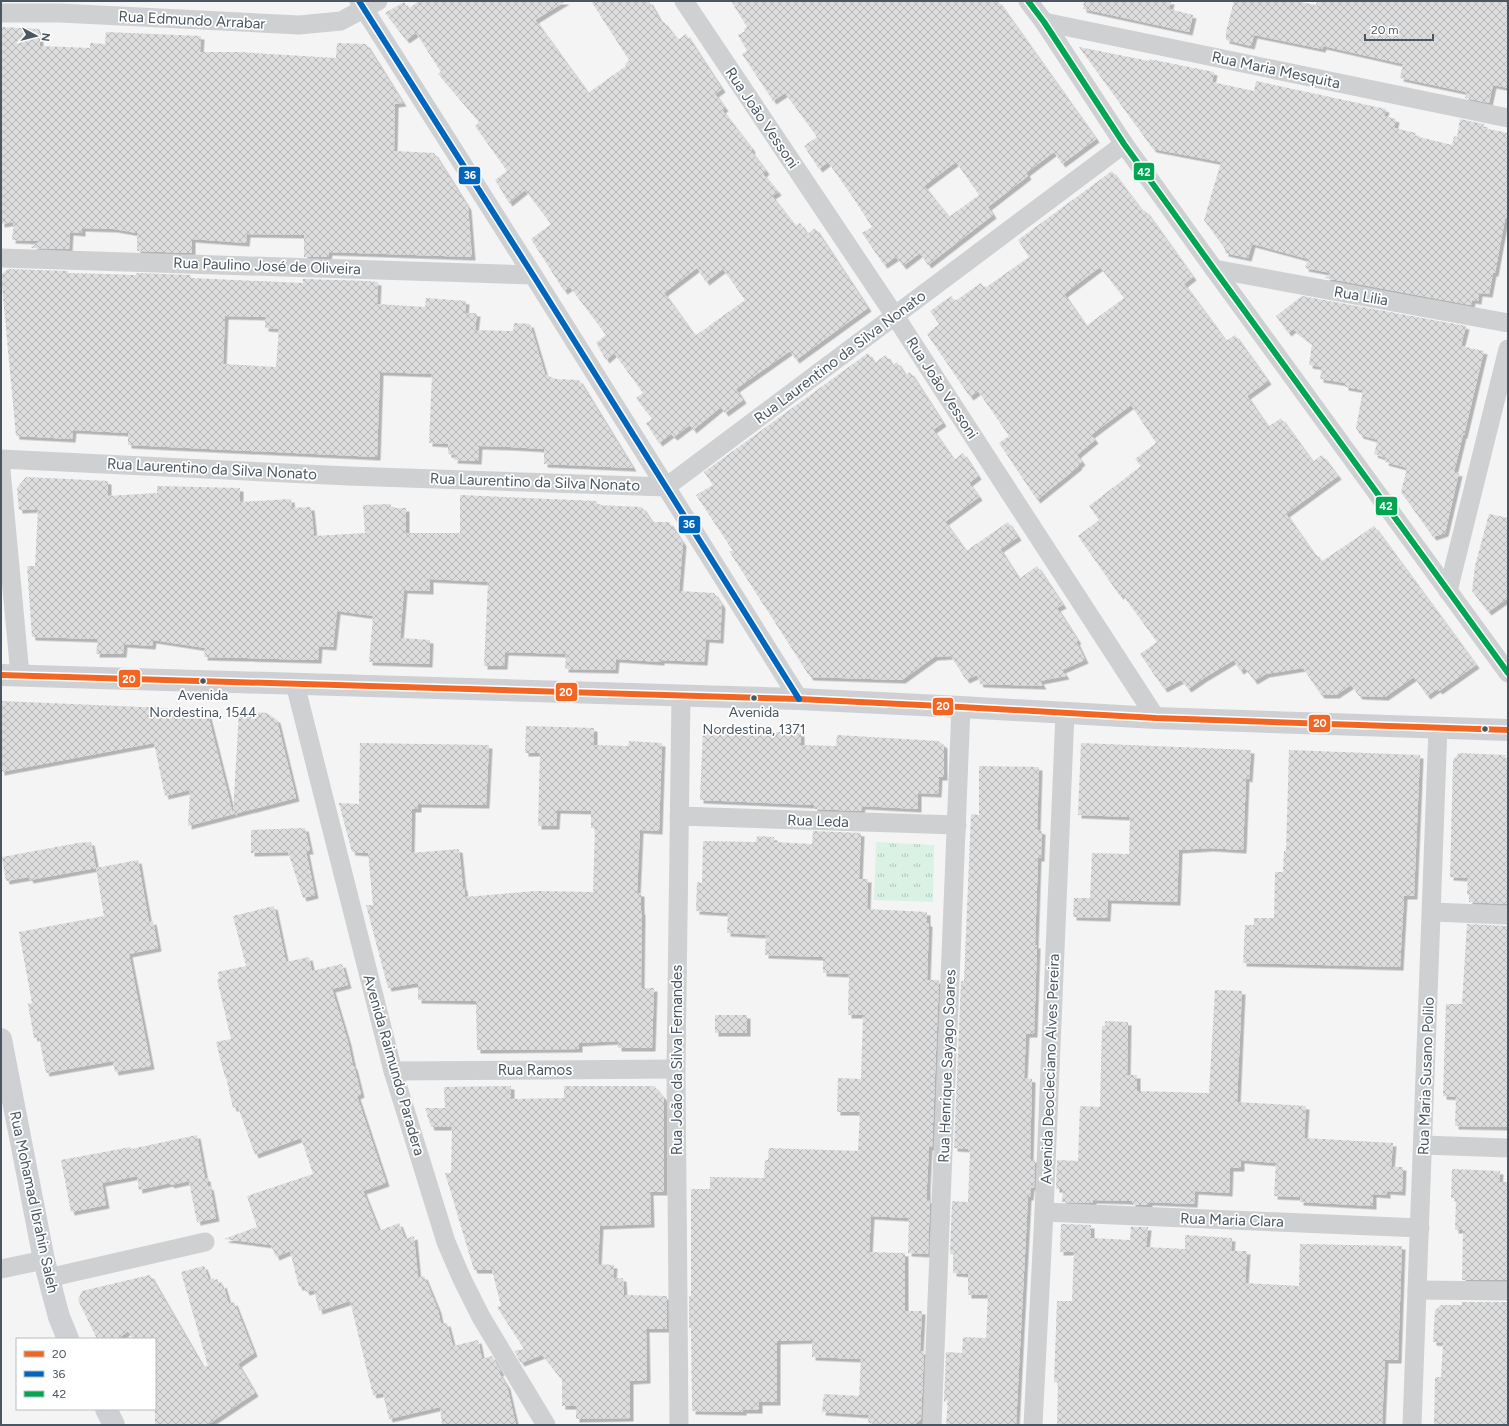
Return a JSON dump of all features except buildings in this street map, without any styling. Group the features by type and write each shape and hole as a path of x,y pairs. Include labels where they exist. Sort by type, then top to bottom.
{"main road":[{"path":"11,675 799,699 1156,718 1508,730"},
{"name":"Rua Mohamad Ibrahin Saleh","path":"1,1039 46,1269 59,1317 68,1338"},
{"path":"106,1410 114,1425"}],"street":[{"name":"Rua João Vessoni","path":"684,1 896,316 1156,718"},
{"path":"1028,1 1044,22 1124,144 1508,672"},
{"path":"367,4 533,275 799,699"},
{"name":"Rua Edmundo Arrabar","path":"1,13 60,14 298,25 342,21 367,4"},
{"name":"Rua Maria Mesquita","path":"1044,22 1508,118"},
{"name":"Rua Laurentino da Silva Nonato","path":"1,459 340,476 666,487 1124,144"},
{"name":"Rua Paulino José de Oliveira","path":"1,258 533,275"},
{"name":"Rua Lilia","path":"1214,269 1508,323"},
{"path":"1448,591 1508,349"},
{"path":"1,470 11,675"},
{"name":"Avenida Raimundo Paradera","path":"295,684 393,1071 446,1242 481,1317 546,1425"},
{"name":"Rua João da Silva Fernandes","path":"679,1425 676,1069 681,696"},
{"name":"Rua Henrique Sayago Soares","path":"932,1425 961,707"},
{"name":"Avenida Deocleciano Alves Pereira","path":"1033,1425 1044,1212 1064,713"},
{"name":"Rua Maria Susano Polilo","path":"1412,1425 1438,727"},
{"name":"Rua Leda","path":"679,816 957,826"},
{"path":"1432,912 1508,915"},
{"name":"Rua Ramos","path":"393,1071 676,1069"},
{"path":"1423,1145 1508,1148"},
{"name":"Rua Maria Clara","path":"1044,1212 1420,1228"},
{"path":"1,1269 46,1269 205,1242"},
{"path":"1417,1290 1508,1291"}],"green space":[{"path":"876,842 934,845 933,902 874,900"}],"transit line":[{"name":"36","path":"359,1 799,699"},
{"name":"42","path":"1028,1 1044,22 1124,144 1508,673"},
{"name":"20","path":"1,675 799,699 1156,718 1508,730"}],"place":[{"name":"Avenida Nordestina, 1544","path":"203,681"},
{"name":"Avenida Nordestina, 1371","path":"754,698"}]}
